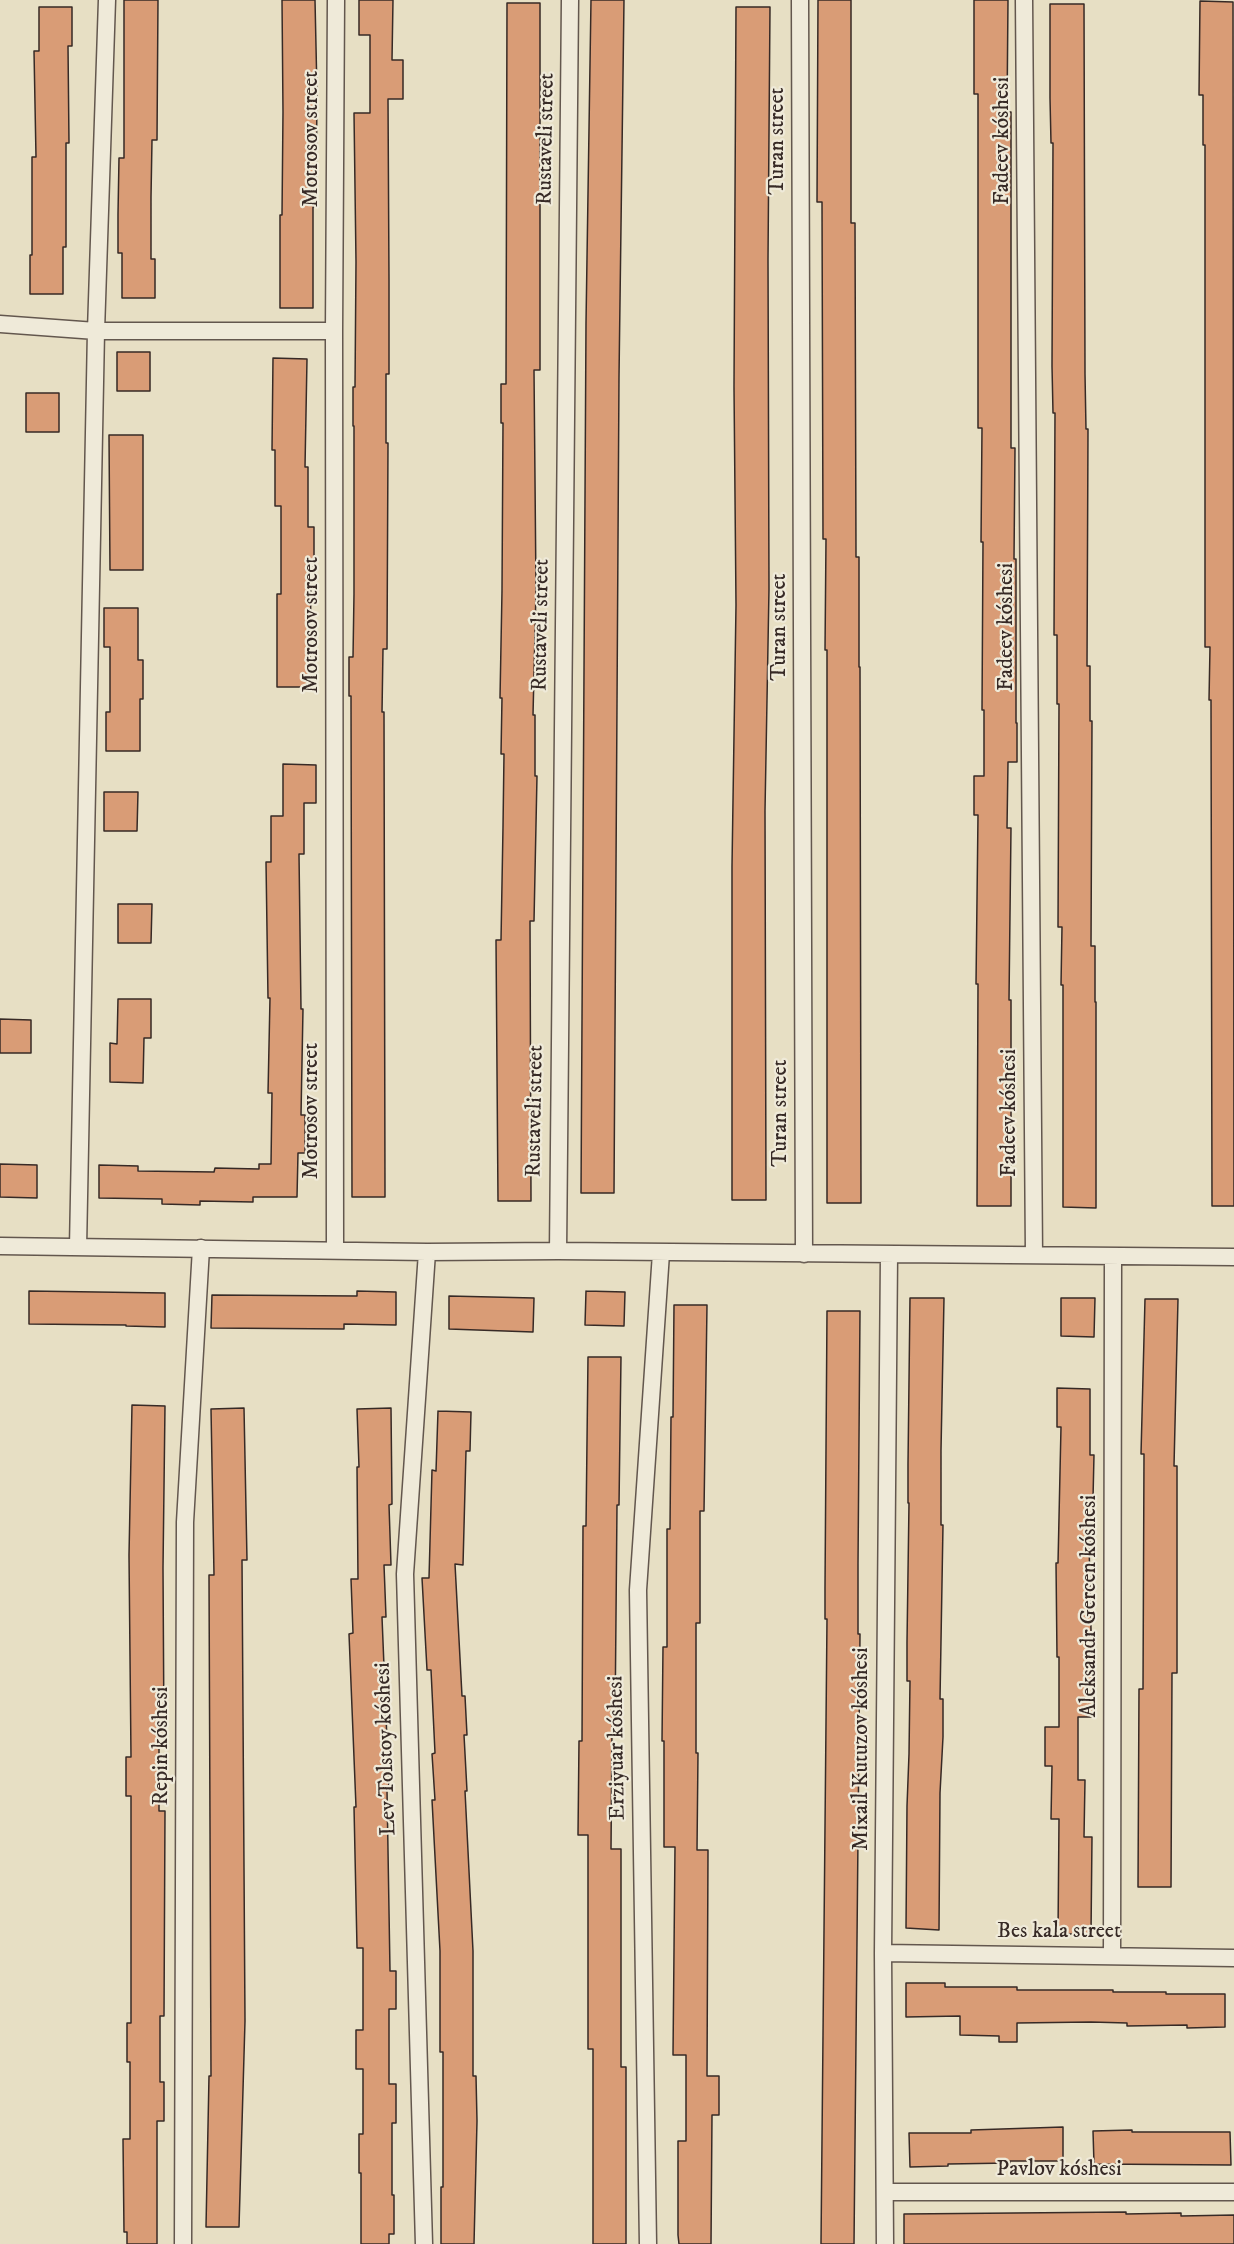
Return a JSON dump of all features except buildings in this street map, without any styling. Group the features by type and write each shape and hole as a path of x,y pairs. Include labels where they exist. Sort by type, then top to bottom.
{"street":[{"path":"78,1247 96,331 107,0"},
{"name":"Motrosov street","path":"335,1250 336,0"},
{"name":"Rustaveli street","path":"558,1251 570,0"},
{"name":"Turan street","path":"800,0 804,1254"},
{"name":"Fadeev kóshesi","path":"1024,0 1034,1254"},
{"path":"0,324 96,331 334,331"},
{"path":"0,1246 427,1252 558,1251 1234,1257"},
{"name":"Repin kóshesi","path":"183,2244 185,1522 201,1248"},
{"name":"Lev Tolstoy kóshesi","path":"424,2244 405,1574 427,1252"},
{"name":"Erziyuar kóshesi","path":"648,2244 638,1590 661,1252"},
{"name":"Mixail Kutuzov kóshesi","path":"885,2244 883,1953 889,1254"},
{"name":"Aleksandr Gercen kóshesi","path":"1112,1955 1113,1257"},
{"name":"Bes kala street","path":"883,1953 1234,1958"},
{"name":"Pavlov kóshesi","path":"885,2192 1234,2192"}]}
